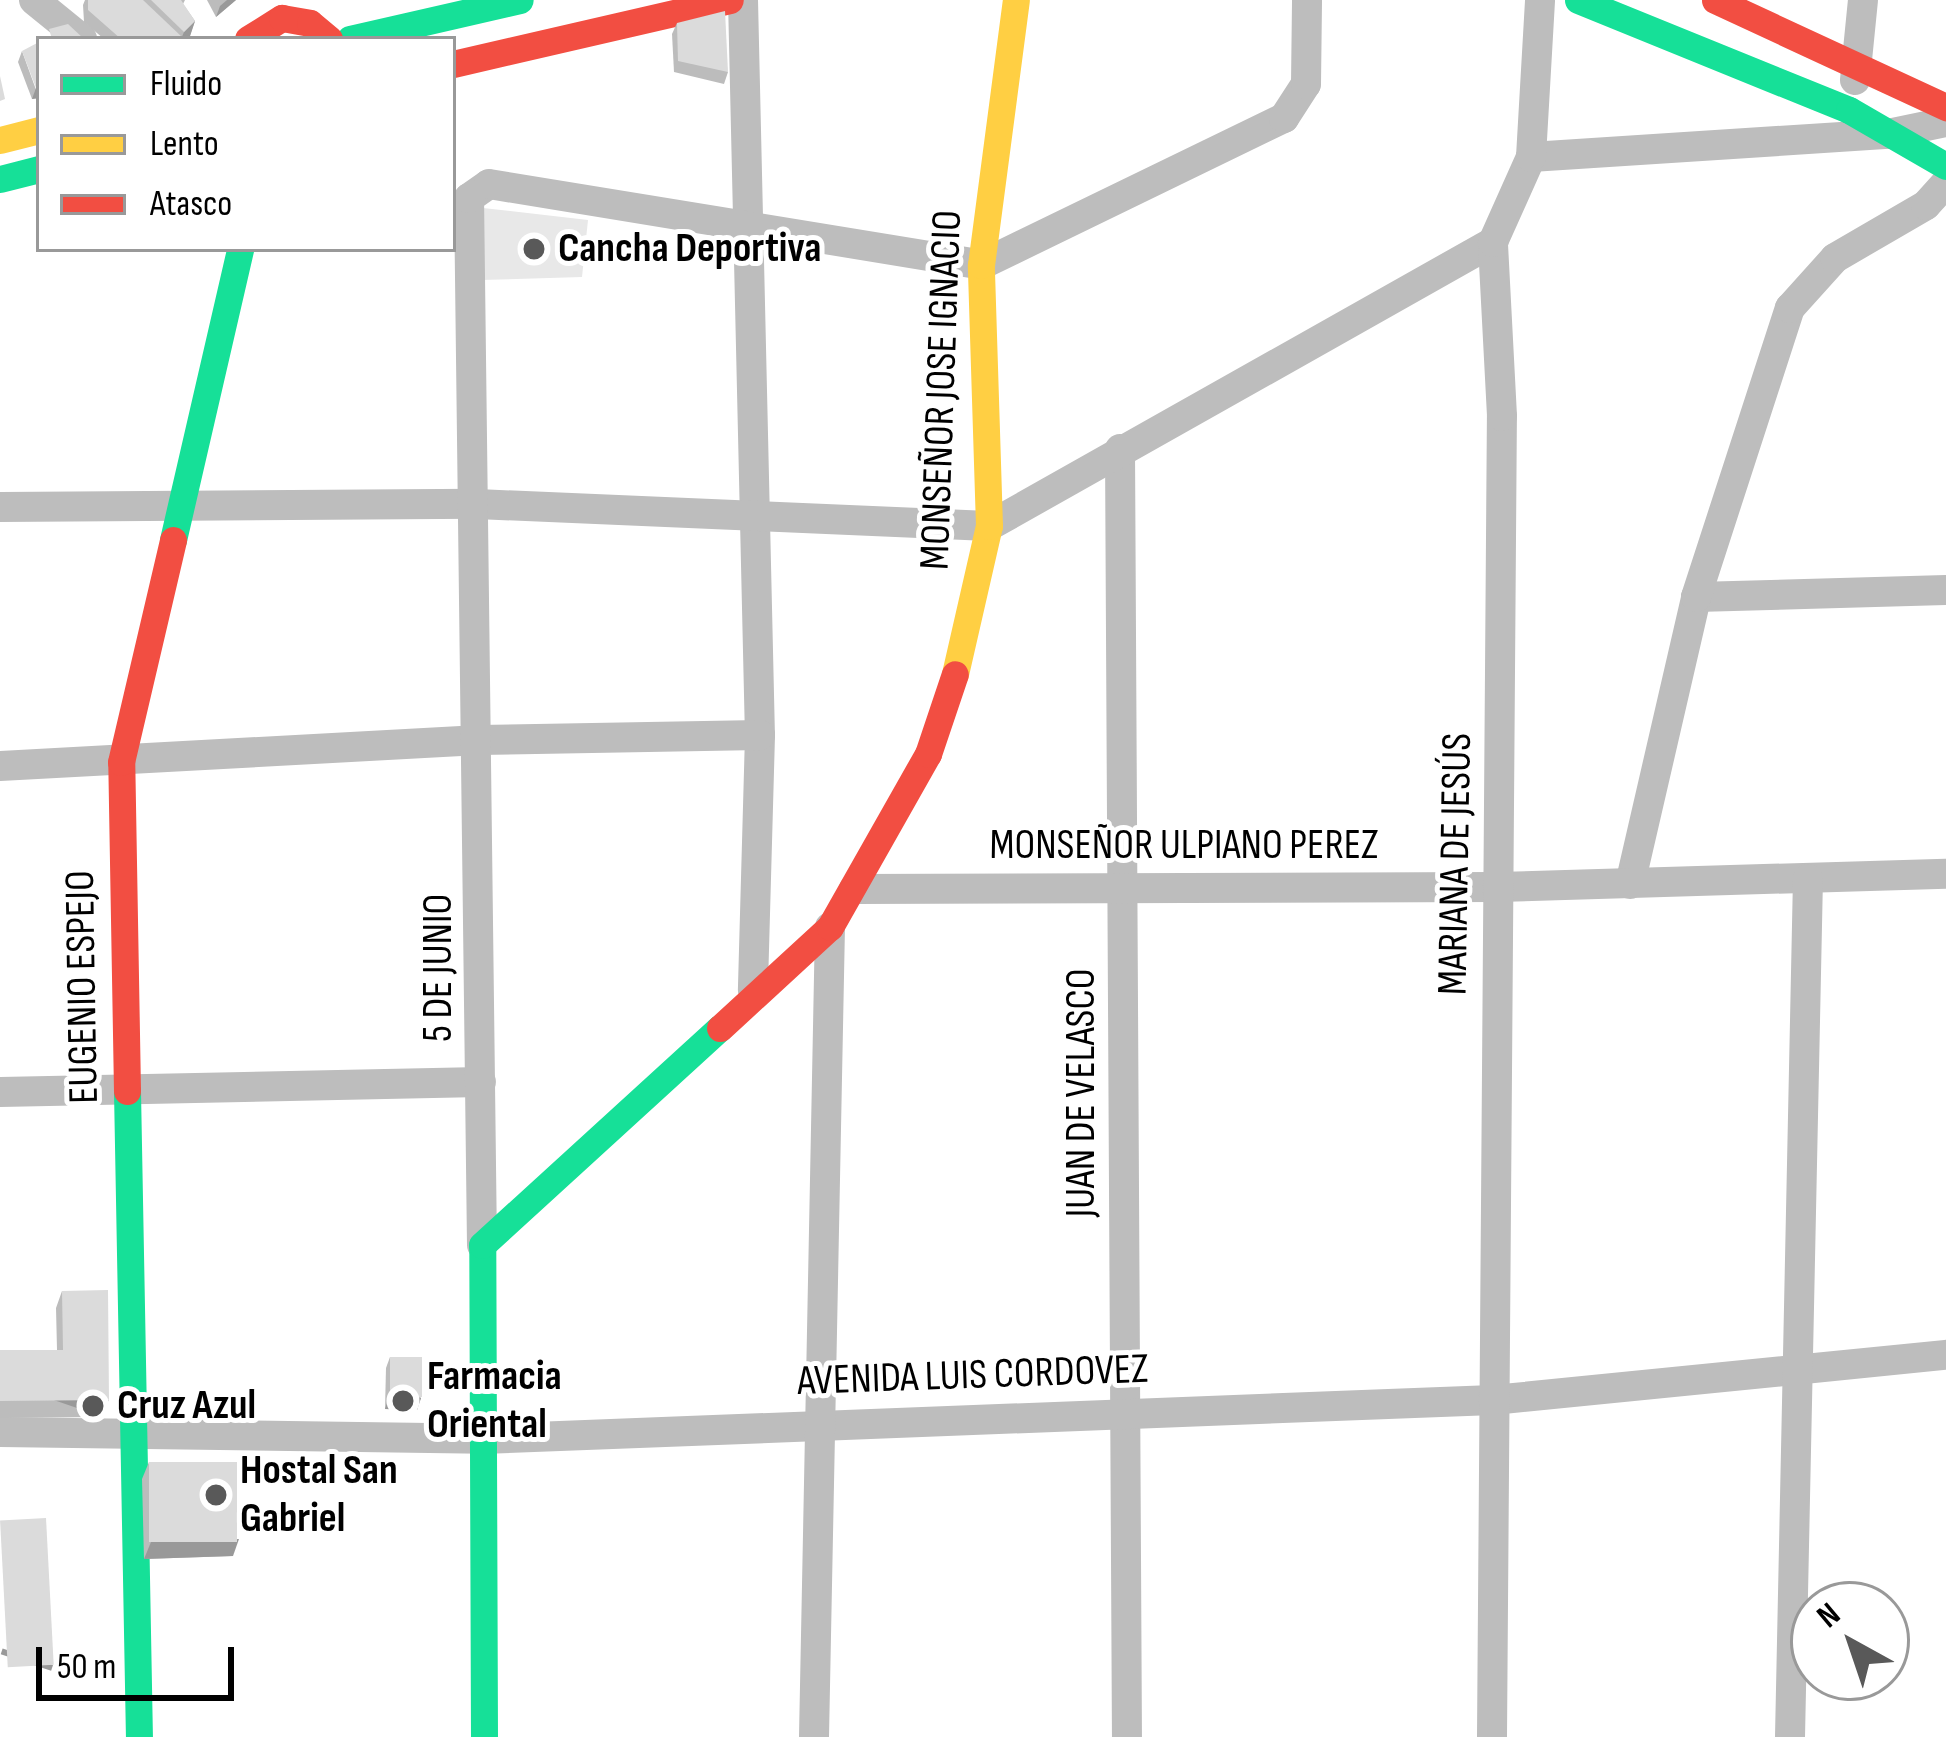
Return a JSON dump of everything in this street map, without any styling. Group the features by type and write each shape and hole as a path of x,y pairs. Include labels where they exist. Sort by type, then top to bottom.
{"street":[{"path":"34,0 75,22"},
{"path":"228,36 260,0"},
{"path":"252,35 269,0"},
{"path":"252,35 297,19 333,29 399,29 520,0"},
{"path":"456,63 730,0"},
{"path":"743,0 752,223 760,735 753,990"},
{"name":"MONSEÑOR JOSE IGNACIO","path":"482,1245 753,990 830,927 928,754 974,618 989,526 981,265 1016,0"},
{"path":"752,223 981,265 1256,139 1284,118 1306,84 1307,0"},
{"name":"MARIANA DE JESÚS","path":"1492,1737 1502,416 1493,242 1531,157 1540,0"},
{"path":"1578,0 1849,110 1946,166"},
{"path":"1715,0 1859,60 1946,107"},
{"path":"1849,110 1859,60 1863,0"},
{"path":"1531,157 1888,134 1946,122"},
{"path":"0,140 36,131"},
{"path":"0,179 36,170"},
{"path":"1630,884 1696,597 1790,308 1835,258 1927,206 1946,183"},
{"name":"5 DE JUNIO","path":"484,1737 477,504 469,198 489,184 752,223"},
{"path":"0,507 176,502 477,504 989,526 1493,242"},
{"name":"EUGENIO ESPEJO","path":"139,1737 121,762 176,502 239,252"},
{"name":"JUAN DE VELASCO","path":"1120,449 1127,1737"},
{"path":"1696,597 1946,590"},
{"path":"0,766 479,740 760,735"},
{"name":"MONSEÑOR ULPIANO PEREZ","path":"854,889 1498,886 1946,874"},
{"path":"1790,1737 1808,879"},
{"path":"814,1737 814,1424 830,927"},
{"path":"0,1092 481,1082"},
{"name":"AVENIDA LUIS CORDOVEZ","path":"0,1432 482,1438 1493,1400 1946,1355"}],"shaded area":[{"name":"Cancha Deportiva","path":"483,208 588,220 582,277 481,280"}],"building":[{"path":"88,0 143,0 181,36 118,36 88,10"},
{"path":"151,0 181,0 195,21 184,32"},
{"path":"725,11 728,72 678,61 677,23"},
{"path":"68,24 81,36 51,36 49,29"},
{"path":"36,44 36,88 22,51"},
{"path":"108,1290 109,1400 0,1401 0,1350 63,1350 62,1291"},
{"path":"390,1357 422,1357 422,1397 390,1397"},
{"path":"149,1462 237,1462 237,1542 149,1542"},
{"path":"46,1518 54,1665 8,1667 0,1520"}],"traffic: fast":[{"path":"363,36 520,0"},
{"path":"1578,0 1849,110 1946,166"},
{"path":"0,179 36,170"},
{"path":"173,540 239,252"},
{"path":"484,1737 482,1245 720,1028"},
{"path":"127,1091 139,1737"}],"traffic: slow":[{"path":"955,674 989,526 981,265 1016,0"},
{"path":"0,140 36,131"}],"traffic: jam":[{"path":"456,63 730,0"},
{"path":"1715,0 1946,107"},
{"path":"253,36 282,18 310,23 325,36"},
{"path":"127,1091 121,762 173,540"},
{"path":"720,1028 830,927 928,754 955,674"}],"place":[{"name":"Cancha Deportiva","path":"534,249"},
{"name":"Farmacia Oriental","path":"403,1401"},
{"name":"Cruz Azul","path":"93,1406"},
{"name":"Hostal San Gabriel","path":"216,1495"}]}
